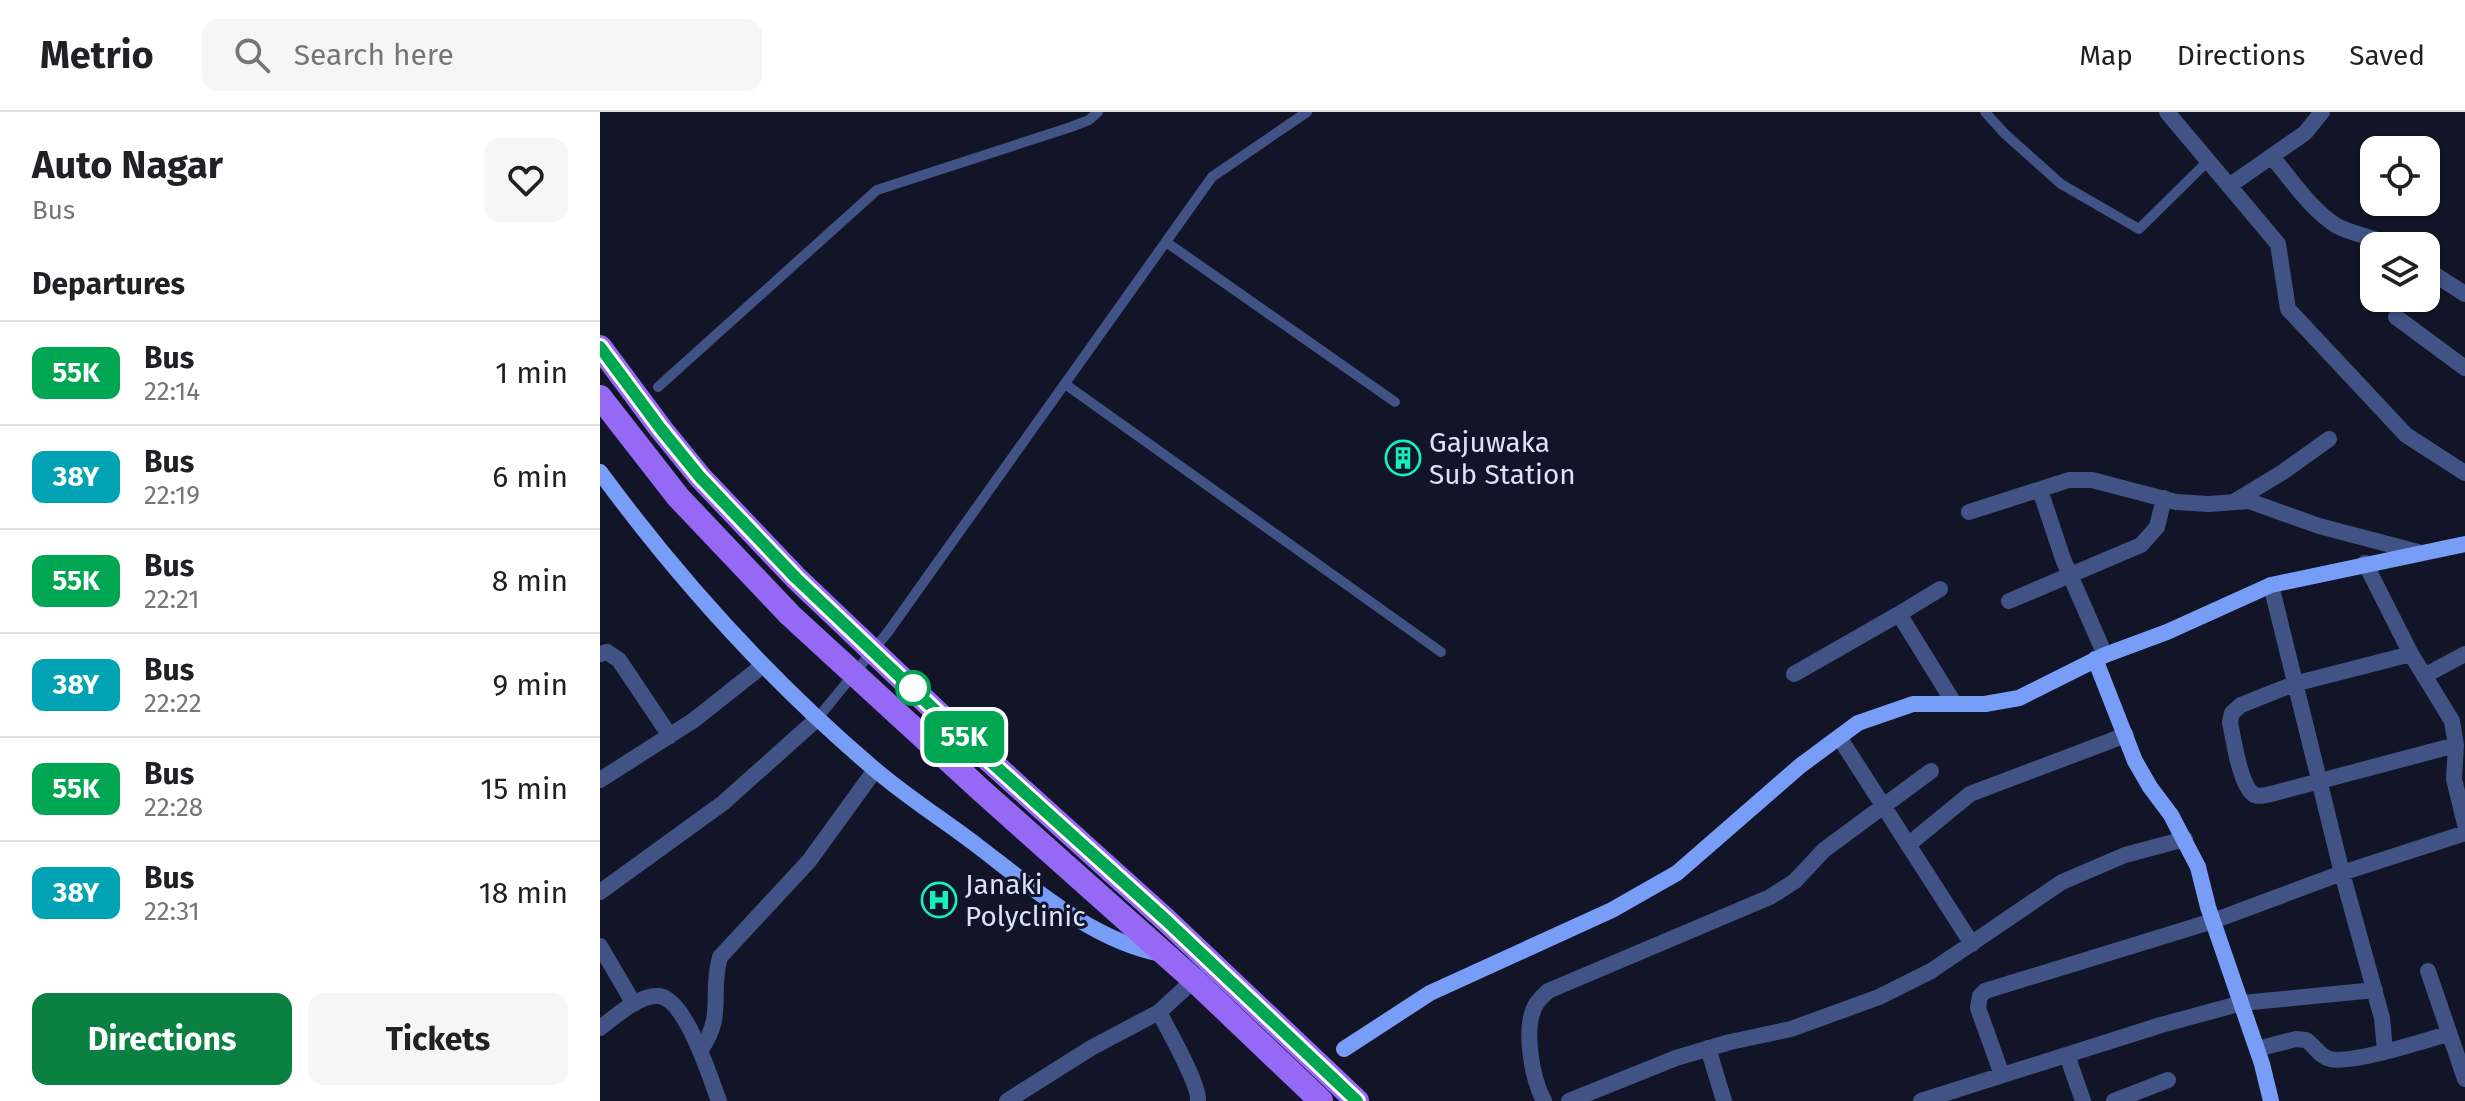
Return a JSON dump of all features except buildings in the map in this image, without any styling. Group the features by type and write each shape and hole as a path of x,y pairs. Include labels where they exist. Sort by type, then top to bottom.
{"main road":[{"path":"600,347 700,477 796,578 1357,1101"},
{"path":"600,397 678,497 738,562 855,675 1194,980 1321,1101"}],"street":[{"path":"2167,112 2278,244 2288,309 2406,435 2465,473"},
{"path":"2229,186 2305,133 2322,112"},
{"path":"2272,157 2338,227 2360,233"},
{"path":"2440,278 2465,294"},
{"path":"2396,317 2465,368"},
{"path":"2234,501 2283,472 2329,439"},
{"path":"600,472 708,609 762,666 875,770 1086,923 1132,948 1166,955"},
{"path":"1969,512 2069,480 2092,480 2164,498 2209,504 2249,501 2319,526 2418,552"},
{"path":"2040,490 2135,761 2185,839 2198,867 2271,1101"},
{"path":"2009,601 2120,555 2148,539 2157,527 2164,498"},
{"path":"1344,1049 1430,993 1612,910 1677,873 1800,766 1858,723 1913,704 1985,704 2019,698 2100,657 2167,632 2271,585 2465,544"},
{"path":"2365,563 2411,654 2452,721 2456,745 2454,779 2465,824"},
{"path":"2271,585 2318,780 2382,1018 2385,1051"},
{"path":"1794,674 1940,589"},
{"path":"1899,614 1954,703"},
{"path":"600,654 607,652 619,660 670,736"},
{"path":"2411,654 2294,684 2241,705 2232,713 2232,733 2245,782 2251,792 2259,796 2456,745"},
{"path":"2424,676 2465,654"},
{"path":"600,780 670,736 762,666"},
{"path":"600,892 723,803 817,719"},
{"path":"1908,845 1970,794 2126,735"},
{"path":"1839,737 1972,944"},
{"path":"700,1051 714,1029 716,972 720,957 809,861 875,770"},
{"path":"1544,1101 1533,1074 1531,1023 1536,1002 1548,991 1770,897 1795,881 1824,850 1931,771"},
{"path":"2002,1075 1978,1008 1980,996 1985,991 2213,921 2342,873 2465,833"},
{"path":"1569,1101 1622,1078 1708,1048 1791,1029 1879,997 1931,971 2062,882 2125,855 2185,839"},
{"path":"600,946 634,1004"},
{"path":"2428,971 2465,1079"},
{"path":"1007,1101 1091,1048 1159,1012 1194,980"},
{"path":"1921,1101 2242,1003 2375,990"},
{"path":"600,1028 634,1004 658,996 667,998 679,1012 700,1051 719,1101"},
{"path":"1159,1012 1194,1082 1198,1101"},
{"path":"2257,1049 2296,1039 2306,1040 2330,1059 2385,1051 2448,1034"},
{"path":"1708,1048 1724,1101"},
{"path":"2067,1055 2083,1101"},
{"path":"2114,1101 2168,1080"}],"lane":[{"path":"658,387 877,190 1071,127 1089,120 1098,112"},
{"path":"817,719 873,651 1212,177 1307,112"},
{"path":"1985,112 2061,184 2139,229 2208,161"},
{"path":"1166,242 1395,402"},
{"path":"1065,384 1441,652"}],"bus line":[{"name":"55K","path":"600,347 700,477 796,578 1357,1101"}],"place":[{"name":"Gajuwaka Sub Station","path":"1403,458"},
{"name":"Janaki Polyclinic","path":"939,900"}]}
